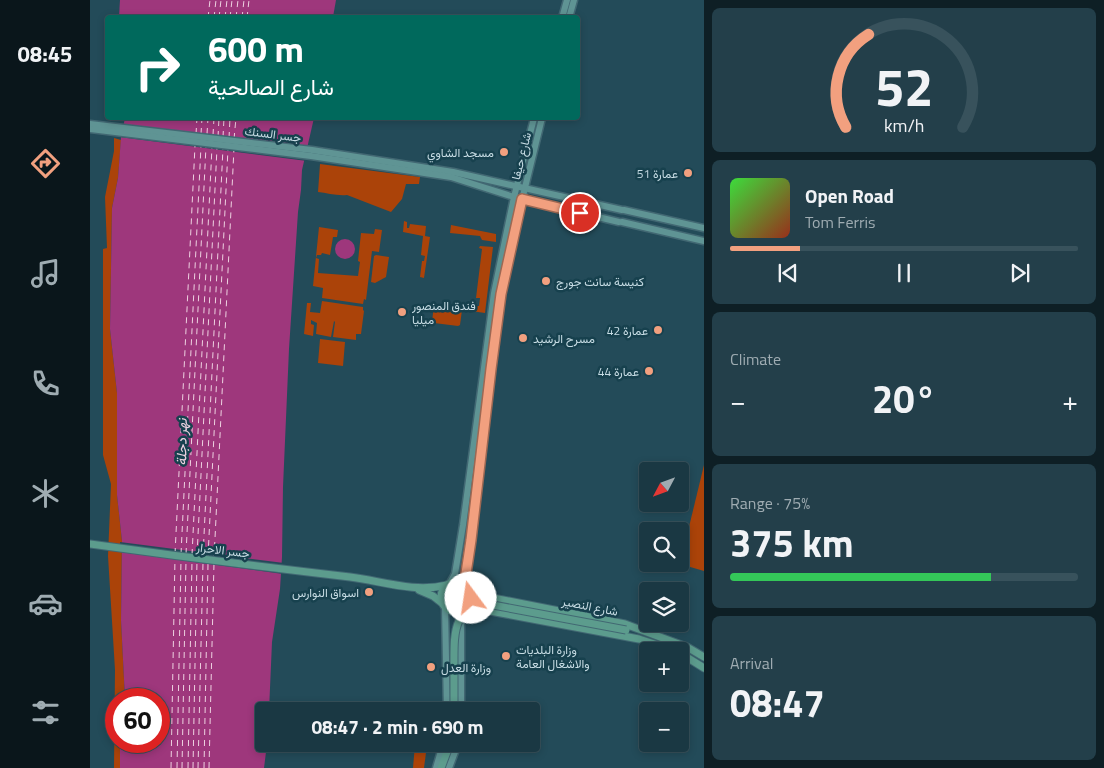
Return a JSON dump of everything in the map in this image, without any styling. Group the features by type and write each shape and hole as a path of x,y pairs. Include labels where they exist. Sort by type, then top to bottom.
{"main road":[{"path":"563,15 567,0"},
{"path":"570,15 574,0"},
{"name":"شارع حيفا","path":"448,584 456,574 494,293 516,186 533,120"},
{"name":"شارع حيفا","path":"468,587 465,580 501,294 524,188 541,120"},
{"name":"جسر السنك","path":"90,124 312,150 452,175"},
{"name":"جسر السنك","path":"90,129 452,175"},
{"path":"452,175 516,186 704,228"},
{"path":"452,175 514,197 704,241"},
{"name":"جسر الاحرار","path":"90,544 352,577 414,588"},
{"path":"458,582 468,587 474,606 463,611 454,612 433,596 414,588 435,588 458,582"},
{"path":"447,702 446,647 442,594 448,584"},
{"name":"شارع النصیر","path":"468,587 478,595 625,624 687,647 704,657"},
{"path":"454,702 455,630 461,617 472,608 481,605 493,605 657,636"},
{"name":"شارع النصیر","path":"474,606 648,642"},
{"path":"461,625 461,702"},
{"path":"446,647 454,642 461,647"},
{"path":"689,659 704,668"},
{"path":"436,768 441,752"},
{"path":"441,768 447,752"},
{"path":"449,768 455,752"}],"shaded area":[{"path":"114,138 121,140 118,178 112,208 110,329 117,393 117,495 122,541 121,620 124,688 115,688 108,556 111,484 103,455 103,249 107,248 105,197 114,151"},
{"path":"320,164 420,177 419,184 406,184 402,199 391,212 347,195 318,192"},
{"path":"404,221 407,222 407,228 409,228 410,224 426,226 425,236 430,237 424,278 420,277 422,261 424,261 425,256 421,255 423,236 403,232"},
{"path":"451,225 496,234 496,242 482,240 480,236 450,233"},
{"path":"319,227 338,230 337,237 333,237 330,255 322,253 317,255 316,258 319,259 318,273 358,276 361,233 374,234 375,229 382,230 379,252 372,251 366,300 364,299 363,304 322,298 323,288 313,286"},
{"path":"480,246 493,247 485,313 471,311 472,301 479,306 480,298 476,298 482,249 479,248"},
{"path":"374,256 389,257 386,277 375,283 371,282"},
{"path":"322,301 363,307 361,334 356,334 356,340 333,337 334,321 331,337 316,334 317,323 311,320 311,324 314,325 313,336 304,334 307,303 311,303 310,312 320,313"},
{"path":"436,304 460,307 462,310 460,325 434,323 432,321"},
{"path":"320,339 345,342 343,366 318,363"},
{"path":"704,465 704,571 689,567 689,527"},
{"path":"414,752 426,752 424,768 413,768"},
{"path":"114,753 120,753 120,768 114,768"}],"water":[{"path":"120,0 336,0 333,15 119,15"},
{"name":"نهر دجلة","path":"125,120 314,120 302,170 298,212 289,349 282,557 280,589 272,642 269,702 255,702 255,752 266,752 264,768 120,768 120,753 170,753 170,688 124,688 121,620 122,541 117,495 117,393 110,329 112,208 118,178 121,137"},
{"path":"341,239 349,239 355,245 355,253 349,259 341,259 335,253 335,245"}],"pier":[{"path":"121,124 309,148 307,161 119,137"},
{"path":"120,542 284,563 283,574 120,552"}],"ferry route":[{"path":"208,15 210,0"},
{"path":"214,15 216,0"},
{"path":"219,15 221,0"},
{"path":"225,15 227,0"},
{"path":"230,15 232,0"},
{"path":"236,15 238,0"},
{"path":"242,15 244,0"},
{"path":"247,15 249,0"},
{"path":"196,134 197,120"},
{"path":"201,134 202,120"},
{"path":"207,134 208,120"},
{"path":"213,135 214,120"},
{"path":"218,137 219,120"},
{"path":"223,137 224,120"},
{"path":"229,138 230,120"},
{"path":"234,139 236,120"},
{"path":"175,554 195,146"},
{"path":"181,554 201,146"},
{"path":"186,554 206,146"},
{"path":"192,555 212,147"},
{"path":"197,556 217,148"},
{"path":"203,556 223,148"},
{"path":"214,559 234,148"},
{"path":"208,557 228,149"},
{"path":"171,768 175,558"},
{"path":"177,768 181,560"},
{"path":"182,768 186,560"},
{"path":"193,768 197,560"},
{"path":"188,768 192,561"},
{"path":"198,768 203,563"},
{"path":"209,768 214,563"},
{"path":"204,768 208,564"}],"place":[{"name":"مسجد الشاوي","path":"504,152"},
{"name":"عمارة 51","path":"688,173"},
{"name":"كنيسة سانت جورج","path":"546,281"},
{"name":"فندق المنصور ميليا","path":"402,312"},
{"name":"عمارة 42","path":"658,330"},
{"name":"مسرح الرشيد","path":"523,338"},
{"name":"عمارة 44","path":"649,371"},
{"name":"اسواق النوارس","path":"369,592"},
{"name":"وزارة البلديات والاشغال العامة","path":"506,656"},
{"name":"وزارة العدل","path":"431,667"}],"route":[{"path":"471,598 465,580 491,369 501,294 522,199 580,213"}]}
